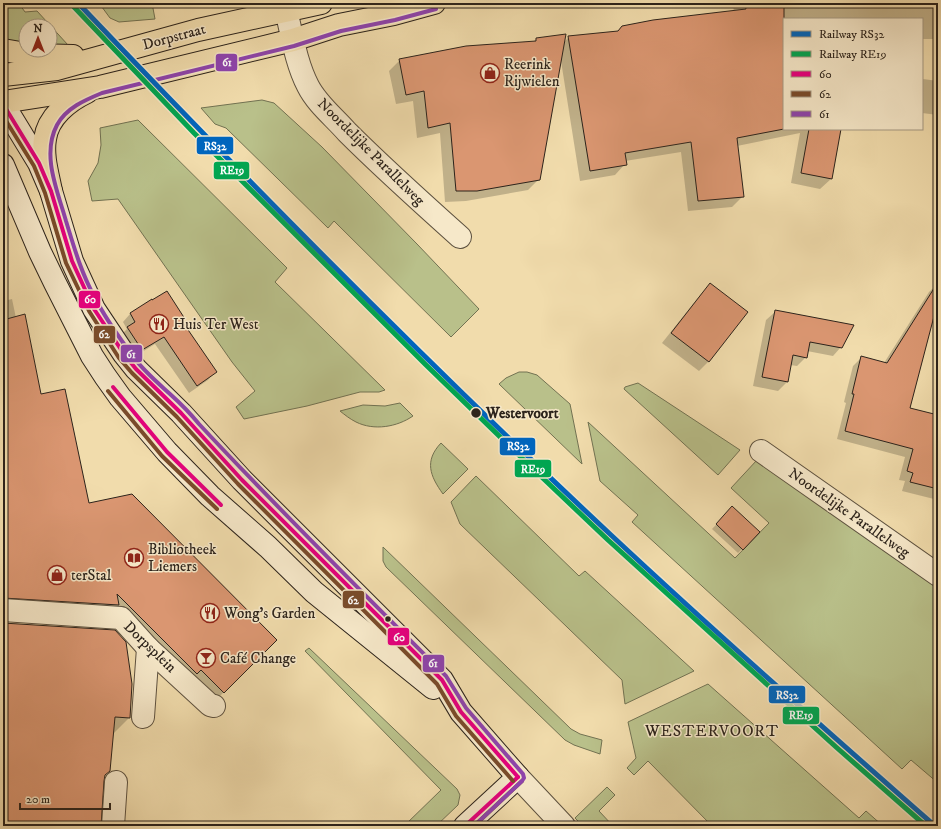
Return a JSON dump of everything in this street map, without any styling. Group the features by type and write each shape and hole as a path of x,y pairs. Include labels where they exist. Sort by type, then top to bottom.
{"main road":[{"name":"Dorpstraat","path":"3,75 57,69 198,30 321,3"},
{"name":"Dorpstraat","path":"3,103 100,88 293,40 339,25 394,14 434,3"},
{"path":"3,50 32,55 100,57"},
{"path":"51,191 45,161 45,139 48,128 61,110 73,100 100,88"}],"street":[{"name":"Noordelijke Parallelweg","path":"286,10 293,40 308,86 322,106 366,151 460,237"},
{"path":"3,103 39,163 51,191 72,261 94,310 110,335 132,364 291,530 442,680 462,712 518,777 564,826"},
{"path":"3,166 55,283 92,356 120,397 167,452 206,491 268,547 314,592 462,712"},
{"name":"Noordelijke Parallelweg","path":"761,451 938,575"},
{"name":"Dorpsplein","path":"3,610 121,618 148,648 210,705 214,706"},
{"path":"143,717 148,648"},
{"path":"465,826 518,777"},
{"path":"113,826 116,782"}],"green space":[{"path":"3,3 21,3 20,5 25,12 37,11 43,18 18,18 18,43 3,40"},
{"path":"99,3 152,3 155,19 119,22 110,18"},
{"path":"58,34 68,45 58,46"},
{"path":"262,100 274,103 322,147 479,309 451,337 334,221 328,228 226,128 215,124 201,108"},
{"path":"138,120 287,268 275,282 385,390 379,392 360,392 307,406 244,419 236,407 255,391 232,362 118,199 92,201 88,181 98,163 101,145 100,128"},
{"path":"519,372 527,372 537,375 570,404 582,464 499,384 506,378"},
{"path":"638,383 740,450 718,475 624,389 625,387"},
{"path":"400,403 413,416 400,423 378,427 363,425 352,420 340,411 363,405 385,406"},
{"path":"588,422 735,558 769,523 731,488 757,460 938,587 938,783 911,760 902,769 632,522 638,515 600,481"},
{"path":"441,443 468,469 443,494 432,475 431,468 432,456"},
{"path":"476,476 579,576 585,571 694,671 625,704 622,680 460,524 451,502"},
{"path":"383,547 571,729 580,734 602,740 600,754 574,745 565,740 386,567 383,561"},
{"path":"309,648 457,789 460,795 458,805 436,826 404,826 441,790 305,651"},
{"path":"708,684 859,818 866,811 883,826 712,826 648,761 634,775 627,768 636,758 628,722"},
{"path":"607,787 615,795 599,811 613,826 583,826 575,818"}],"building":[{"path":"745,3 784,3 783,129 737,138 744,197 698,201 691,142 625,153 627,165 590,171 568,36 618,31 622,26 653,20 746,9"},
{"path":"566,34 540,180 477,191 456,191 450,123 428,128 424,91 406,95 399,59 466,46 536,41 536,38"},
{"path":"809,130 841,130 832,179 801,173"},
{"path":"938,282 938,301 910,408 938,415 938,489 910,482 913,473 907,471 913,449 845,431 861,356 887,363"},
{"path":"710,283 748,312 709,362 671,333"},
{"path":"167,291 185,319 182,321 217,372 197,386 164,337 142,350 127,327 135,322 130,313"},
{"path":"775,310 854,325 842,348 810,342 807,358 793,355 788,382 762,377"},
{"path":"25,314 41,394 65,389 89,503 132,494 277,640 224,693 201,670 197,674 117,594 119,605 3,598 3,320"},
{"path":"732,506 760,532 743,550 716,524"},
{"path":"3,623 115,630 126,642 132,684 130,718 115,717 110,771 105,775 104,781 101,826 3,826"}],"rail line":[{"name":"RS32","path":"78,3 208,139 340,273 474,405 691,609 935,826"},
{"name":"RE19","path":"74,7 194,133 425,364 528,464 608,540 836,747 926,826"}],"transit line":[{"name":"61","path":"436,9 395,20 341,31 294,46 102,93 76,105 61,119 52,137 51,161 55,186 85,278 103,312 135,359 147,373 185,408 290,520 446,676 466,708 523,774 524,778 522,781 474,826"},
{"name":"60","path":"3,104 39,163 51,191 72,261 94,309 124,354 136,369 181,413 242,480 442,680 461,712 518,777"},
{"name":"62","path":"3,116 34,166 45,193 66,263 89,311 119,358 132,373 177,417 238,484 437,684 456,716 513,781"},
{"name":"60","path":"113,387 167,452 221,505"},
{"name":"62","path":"108,391 162,456 217,509"},
{"name":"60","path":"465,826 518,777"},
{"name":"62","path":"474,826 522,781"}],"place":[{"name":"Reerink Rijwielen","path":"490,73"},
{"name":"Huis Ter West","path":"159,324"},
{"name":"Westervoort","path":"476,413"},
{"name":"Bibliotheek Liemers","path":"134,558"},
{"name":"terStal","path":"57,575"},
{"name":"Wong's Garden","path":"210,613"},
{"name":"Café Change","path":"206,658"}],"district":[{"name":"WESTERVOORT","path":"712,731"}]}
